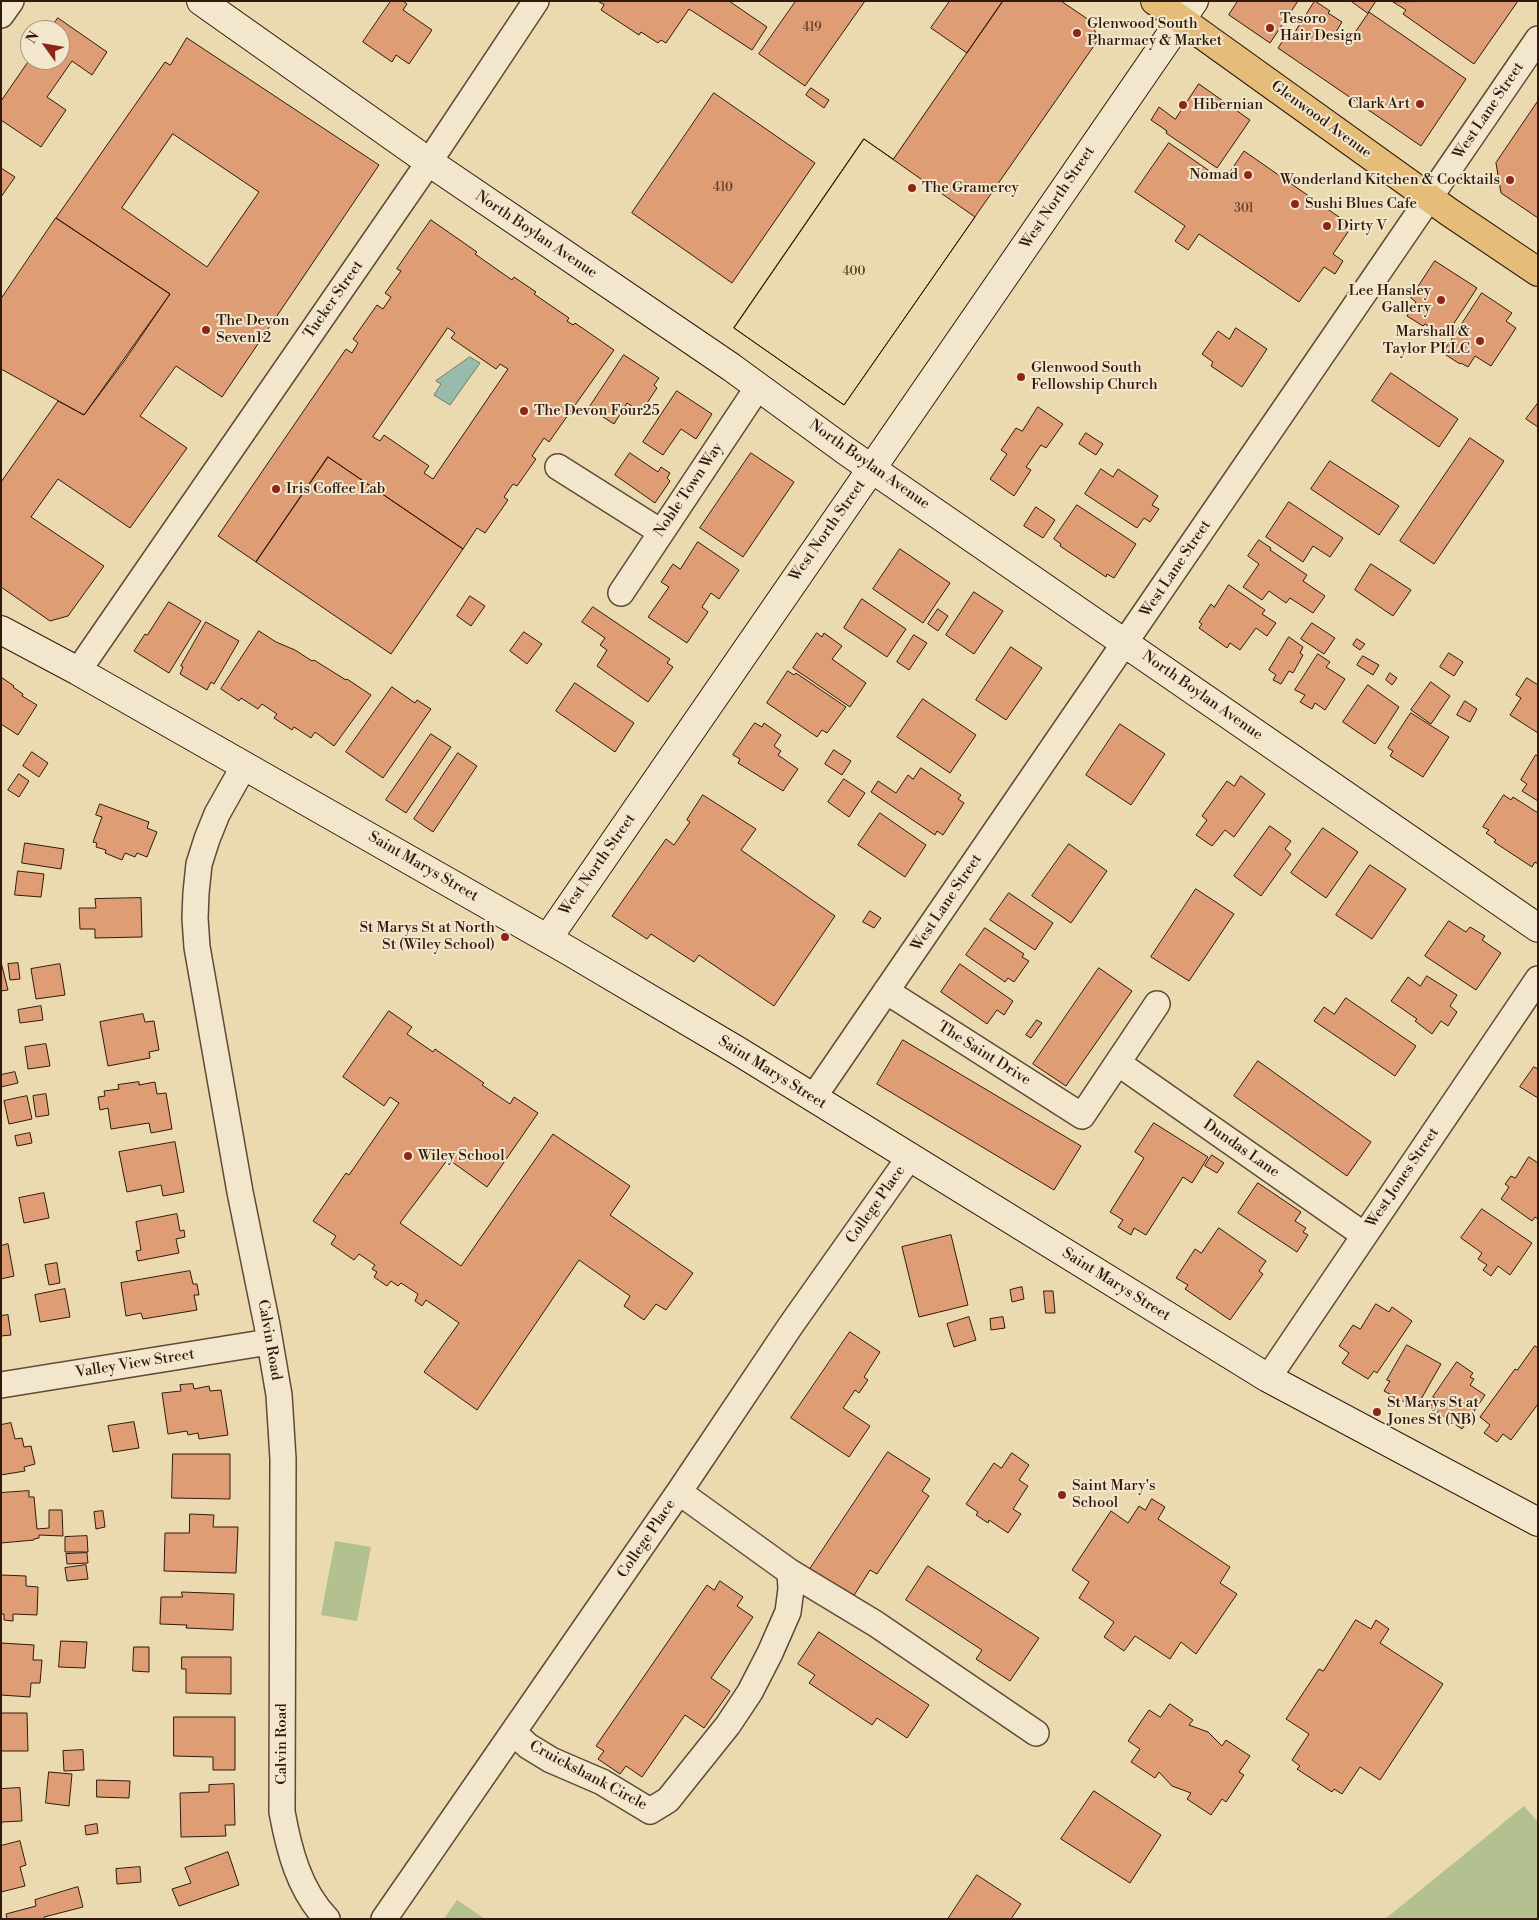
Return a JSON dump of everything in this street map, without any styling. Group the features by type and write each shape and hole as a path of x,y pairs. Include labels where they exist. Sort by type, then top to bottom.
{"main road":[{"name":"Glenwood Avenue","path":"1154,1 1188,10 1430,197 1538,272"}],"street":[{"path":"1,15 11,1"},
{"name":"North Boylan Avenue","path":"201,1 428,162 758,387 872,468 1538,928"},
{"name":"Tucker Street","path":"78,671 428,162 536,1"},
{"name":"West North Street","path":"548,938 1188,10"},
{"name":"West Lane Street","path":"813,1098 1538,39"},
{"name":"Noble Town Way","path":"621,592 758,387"},
{"path":"558,467 662,532"},
{"name":"Saint Marys Street","path":"1,630 78,671 548,938 738,1051 1268,1378 1538,1522"},
{"name":"Calvin Road","path":"244,766 221,807 207,839 199,864 195,918 198,957 279,1395 283,1459 282,1812 294,1863 309,1895 327,1919"},
{"name":"West Jones Street","path":"1268,1378 1538,979"},
{"name":"The Saint Drive","path":"886,991 1082,1116 1118,1064"},
{"path":"1118,1064 1157,1004"},
{"name":"Dundas Lane","path":"1118,1064 1364,1235"},
{"name":"College Place","path":"384,1919 514,1733 791,1325 909,1158"},
{"name":"Valley View Street","path":"1,1385 269,1342"},
{"path":"679,1492 790,1572 876,1624 1036,1733"},
{"name":"Cruickshank Circle","path":"514,1733 528,1746 551,1760 602,1782 650,1811 668,1800 728,1725 750,1692 788,1612 791,1589 790,1572"}],"green space":[{"path":"335,1541 371,1547 357,1621 321,1615"},
{"path":"1524,1806 1538,1822 1538,1919 1385,1919"},
{"path":"457,1900 485,1919 444,1919"}],"shaded area":[{"path":"470,357 480,363 450,405 434,395 441,384 436,381"}],"building":[{"path":"391,1 403,1 407,4 403,10 432,30 409,64 396,55 392,62 363,42"},
{"path":"598,1 729,1 767,27 752,50 689,9 666,43 661,40 658,43 641,32 639,35 601,10 604,5"},
{"path":"796,1 865,1 805,86 759,54"},
{"path":"950,1 1003,1 967,53 931,28"},
{"name":"The Gramercy","path":"1003,1 1061,1 1092,22 1098,40 844,405 734,328 864,139 893,159"},
{"path":"1238,1 1298,1 1270,43 1229,15"},
{"path":"1315,1 1342,22 1334,35 1347,44 1369,12 1466,79 1421,146 1278,48 1286,36 1290,39"},
{"path":"1351,1 1376,1 1368,13"},
{"path":"1518,1 1474,64 1403,14 1406,10 1393,2"},
{"path":"70,26 107,52 92,75 72,61 70,64"},
{"name":"The Devon Seven12","path":"187,38 379,165 222,397 176,366 140,416 187,448 130,528 58,479 31,517 104,566 68,616 50,621 1,587 1,482 58,401 84,415 170,294 56,218 165,62 170,65","holes":["173,134 259,192 207,267 122,208"]},
{"path":"22,70 66,70 47,97 66,110 41,147 1,120 1,101"},
{"path":"1199,84 1250,120 1217,168 1166,133 1167,131 1151,120 1159,107 1175,119"},
{"path":"811,88 829,100 824,108 806,95"},
{"path":"714,93 815,163 732,283 632,213"},
{"path":"1538,101 1538,218 1501,193 1496,163"},
{"path":"864,139 975,217 844,405 734,328"},
{"path":"1169,143 1224,181 1244,151 1352,226 1333,254 1343,261 1335,274 1324,267 1299,302 1199,234 1188,250 1175,241 1185,226 1135,192"},
{"path":"1,168 15,177 1,197"},
{"path":"56,218 170,294 125,360 84,415 1,369 1,299"},
{"name":"The Devon Four25","path":"431,220 477,252 475,254 512,280 514,277 536,292 534,294 569,318 567,321 573,325 575,323 614,350 549,442 544,438 532,456 536,459 517,486 513,484 504,497 508,500 485,533 477,528 463,549 328,457 256,562 218,536 346,349 352,353 358,343 353,339 377,305 383,309 391,297 385,293 401,271 397,269","holes":["448,328 455,333 451,338 496,369 500,364 508,369 433,479 424,473 429,466 384,435 380,441 373,437"]},
{"name":"Lee Hansley Gallery","path":"1435,261 1477,288 1445,337 1425,324 1423,326 1407,316 1416,302 1411,298"},
{"name":"Marshall & Taylor PLLC","path":"1482,293 1512,313 1506,321 1516,328 1491,366 1475,356 1468,367 1443,353"},
{"path":"1236,328 1267,349 1242,387 1211,366 1213,362 1202,354 1218,331 1229,339"},
{"path":"624,355 659,378 654,385 657,388 641,412 627,403 614,424 589,408"},
{"path":"1391,373 1458,419 1439,447 1372,401"},
{"path":"677,391 712,414 696,439 681,429 663,455 643,442"},
{"path":"1538,403 1538,427 1526,419"},
{"path":"1038,407 1063,424 1046,448 1041,445 1026,467 1031,470 1014,496 990,479 1007,454 1001,450 1016,428 1022,431"},
{"path":"1086,433 1103,444 1096,455 1079,444"},
{"path":"1470,438 1504,461 1434,564 1400,541"},
{"path":"630,453 658,472 661,467 670,473 667,478 670,481 655,503 615,475"},
{"path":"751,453 794,482 743,557 700,528"},
{"path":"328,457 463,549 391,654 256,562"},
{"path":"1330,461 1399,506 1379,535 1311,489"},
{"path":"1101,469 1113,477 1118,469 1158,496 1152,505 1159,509 1150,522 1144,518 1137,528 1085,494"},
{"path":"1289,502 1343,538 1330,557 1313,546 1303,562 1266,537"},
{"path":"1077,505 1136,544 1114,578 1107,574 1106,577 1060,546 1061,544 1054,539"},
{"path":"1036,507 1055,520 1043,538 1024,526"},
{"path":"1259,540 1271,548 1270,550 1307,575 1303,581 1325,596 1313,613 1290,598 1286,603 1269,591 1262,600 1243,587 1259,564 1248,556"},
{"path":"698,542 739,570 719,599 711,593 702,607 708,612 687,643 648,617 669,587 661,582 673,564 680,569"},
{"path":"900,549 950,583 923,623 873,589"},
{"path":"1371,564 1411,590 1393,616 1355,590"},
{"path":"1229,585 1265,610 1262,614 1276,623 1267,636 1256,628 1240,650 1230,643 1227,648 1199,628 1202,624 1199,622 1211,604 1214,607"},
{"path":"974,592 1003,611 974,654 946,635"},
{"path":"470,596 485,606 471,626 457,616"},
{"path":"862,599 906,629 887,657 844,628"},
{"path":"169,602 201,621 169,673 134,651"},
{"path":"593,607 670,659 667,663 673,667 648,702 597,666 607,650 600,645 605,638 582,622"},
{"path":"938,609 948,616 938,631 928,624"},
{"path":"206,622 239,641 214,684 211,682 207,690 180,674 183,667 181,666"},
{"path":"1312,623 1335,638 1324,654 1301,639"},
{"path":"259,631 312,661 314,660 371,695 334,746 315,732 311,738 294,727 292,730 274,718 277,714 262,704 258,709 241,698 239,701 221,689"},
{"path":"524,632 542,644 527,664 510,651"},
{"path":"817,633 822,637 824,633 842,646 832,659 866,683 850,707 793,668"},
{"path":"914,635 927,643 909,670 897,662"},
{"path":"1289,637 1303,647 1300,653 1303,655 1293,673 1289,671 1281,684 1273,680 1276,675 1269,670"},
{"path":"1357,639 1365,644 1360,650 1353,645"},
{"path":"1011,647 1042,668 1006,720 976,700"},
{"path":"1449,653 1463,662 1454,676 1440,667"},
{"path":"1318,654 1330,662 1326,667 1345,679 1325,710 1315,703 1312,709 1300,702 1305,695 1295,690"},
{"path":"1363,656 1379,665 1373,675 1357,665"},
{"path":"788,671 794,675 796,673 846,707 827,733 822,730 817,737 767,703"},
{"path":"1390,673 1397,678 1392,685 1386,680"},
{"path":"1,677 23,694 22,696 37,705 18,735 1,724"},
{"path":"1527,678 1538,685 1538,733 1510,715 1521,698 1516,695"},
{"path":"1431,682 1450,696 1431,724 1411,710"},
{"path":"575,683 634,723 615,752 556,711"},
{"path":"1368,685 1399,707 1375,744 1343,722"},
{"path":"392,687 415,703 417,700 431,709 383,778 346,752"},
{"path":"923,699 976,735 950,773 897,737"},
{"path":"1465,701 1477,709 1470,722 1457,715"},
{"path":"1411,713 1449,737 1423,777 1390,756 1393,751 1388,748"},
{"path":"755,723 762,727 764,723 781,735 774,746 781,751 778,755 798,769 783,791 738,763 740,759 733,755"},
{"path":"1120,724 1165,754 1131,805 1086,775"},
{"path":"431,734 451,747 406,813 386,800"},
{"path":"834,750 851,761 842,775 825,764"},
{"path":"32,752 48,763 39,777 23,766"},
{"path":"458,753 477,766 433,832 414,819"},
{"path":"1536,755 1538,756 1538,801 1522,791 1527,784 1521,780"},
{"path":"921,768 961,795 958,799 964,803 943,835 937,831 935,835 871,792 878,781 896,793 908,775 913,779"},
{"path":"19,774 29,781 19,797 8,790"},
{"path":"1241,776 1265,794 1234,837 1225,830 1212,846 1196,835 1207,820 1202,816 1227,781 1234,786"},
{"path":"844,779 865,793 849,817 828,802"},
{"path":"703,795 756,829 741,850 835,916 774,1006 699,955 694,962 651,934 647,939 612,916 666,839 674,845 690,822 687,820"},
{"path":"1504,795 1511,800 1513,797 1538,813 1538,864 1535,862 1532,867 1494,842 1496,840 1486,833 1489,830 1483,827"},
{"path":"100,804 149,822 147,828 157,832 147,857 137,853 135,857 125,853 122,860 105,853 106,850 96,847 97,843 93,842 102,817 96,815"},
{"path":"880,813 926,845 905,877 858,845"},
{"path":"1270,826 1291,841 1285,849 1291,854 1261,896 1234,876"},
{"path":"1323,828 1358,852 1326,898 1291,873"},
{"path":"25,843 64,849 61,869 22,863"},
{"path":"1069,844 1107,871 1071,923 1032,896"},
{"path":"1370,865 1406,889 1372,939 1336,915"},
{"path":"18,871 44,874 41,897 15,895"},
{"path":"1196,889 1234,914 1189,981 1151,957"},
{"path":"1009,893 1053,923 1035,950 990,920"},
{"path":"141,898 142,937 95,938 95,929 80,929 79,908 96,908 95,899"},
{"path":"870,911 881,918 874,928 863,922"},
{"path":"1449,921 1466,932 1470,927 1485,936 1482,940 1501,953 1476,990 1425,956"},
{"path":"985,928 1024,954 1022,957 1029,961 1014,982 1008,978 1005,982 966,955"},
{"path":"1,962 8,990 1,991"},
{"path":"18,963 20,979 10,980 8,964"},
{"path":"60,964 65,995 36,999 31,969"},
{"path":"960,964 1013,1001 1004,1015 997,1010 987,1024 941,992"},
{"path":"1099,968 1132,991 1066,1086 1033,1064"},
{"path":"1427,976 1457,995 1450,1006 1457,1012 1448,1026 1441,1021 1432,1034 1415,1021 1417,1019 1391,1001 1408,977 1420,986"},
{"path":"1346,998 1416,1046 1395,1076 1314,1021 1324,1007 1334,1014"},
{"path":"41,1006 43,1020 20,1023 18,1010"},
{"path":"389,1011 412,1027 407,1034 433,1052 435,1049 484,1083 482,1085 510,1104 514,1097 538,1113 487,1187 448,1159 400,1223 461,1266 553,1134 630,1186 610,1215 693,1273 666,1310 656,1304 644,1320 624,1306 630,1296 579,1260 477,1410 424,1372 459,1323 426,1300 422,1306 415,1301 418,1294 401,1283 398,1286 391,1281 387,1286 374,1277 377,1272 372,1269 375,1265 359,1254 354,1260 331,1244 336,1236 313,1221 346,1173 349,1175 399,1103 390,1097 384,1106 343,1077"},
{"path":"143,1014 145,1022 154,1021 159,1050 149,1052 150,1058 108,1066 100,1022"},
{"path":"1037,1020 1042,1023 1031,1038 1026,1035"},
{"path":"903,1040 1081,1146 1054,1190 877,1084"},
{"path":"46,1044 50,1066 28,1069 25,1047"},
{"path":"1258,1061 1371,1142 1347,1176 1234,1096"},
{"path":"1534,1067 1538,1069 1538,1098 1520,1087"},
{"path":"15,1072 18,1083 1,1087 1,1075"},
{"path":"139,1082 139,1085 155,1082 157,1094 166,1093 172,1129 151,1133 149,1123 111,1129 108,1108 100,1110 98,1097 105,1096 104,1091 119,1089 118,1085"},
{"path":"46,1094 49,1115 36,1117 33,1096"},
{"path":"27,1096 32,1119 9,1124 4,1101"},
{"path":"1154,1123 1208,1157 1192,1183 1183,1177 1146,1235 1134,1228 1131,1235 1118,1227 1123,1220 1110,1212 1144,1158 1135,1152"},
{"path":"30,1133 32,1143 17,1146 15,1136"},
{"path":"175,1142 184,1192 163,1196 161,1185 127,1192 119,1152"},
{"path":"1212,1155 1224,1163 1217,1173 1205,1166"},
{"path":"1529,1157 1538,1163 1538,1219 1535,1217 1532,1221 1501,1199 1509,1187 1505,1184 1511,1176 1515,1178"},
{"path":"1258,1183 1301,1212 1295,1221 1306,1228 1303,1232 1308,1235 1297,1252 1238,1213"},
{"path":"44,1193 49,1218 24,1223 19,1198"},
{"path":"1482,1209 1532,1243 1510,1275 1498,1266 1491,1276 1483,1270 1487,1265 1478,1259 1482,1253 1461,1238"},
{"path":"177,1214 180,1231 184,1230 185,1237 176,1239 179,1253 138,1261 136,1251 141,1250 136,1222"},
{"path":"1219,1228 1266,1261 1259,1271 1263,1274 1230,1320 1185,1289 1188,1285 1176,1278 1195,1249 1201,1253"},
{"path":"951,1235 968,1305 919,1317 902,1247"},
{"path":"8,1244 14,1276 1,1279 1,1246"},
{"path":"57,1263 60,1283 49,1285 45,1265"},
{"path":"190,1271 193,1284 197,1284 199,1295 194,1295 197,1310 143,1319 141,1313 126,1316 121,1283"},
{"path":"1022,1287 1024,1299 1012,1302 1010,1290"},
{"path":"65,1289 70,1317 40,1322 35,1295"},
{"path":"1044,1291 1053,1291 1055,1313 1046,1313"},
{"path":"1376,1304 1389,1312 1392,1307 1412,1321 1377,1373 1374,1371 1368,1379 1342,1363 1349,1353 1339,1346 1353,1325 1360,1329"},
{"path":"8,1315 11,1335 1,1336 1,1316"},
{"path":"969,1317 976,1340 954,1347 947,1324"},
{"path":"1003,1317 1005,1328 991,1330 990,1319"},
{"path":"850,1332 880,1352 864,1377 868,1380 859,1393 855,1390 843,1408 870,1426 849,1457 791,1418"},
{"path":"1407,1345 1441,1364 1416,1408 1384,1391 1390,1381 1387,1380"},
{"path":"1535,1346 1538,1348 1538,1404 1511,1440 1503,1434 1497,1442 1484,1433 1490,1425 1480,1417 1515,1369 1517,1370"},
{"path":"1457,1362 1473,1373 1470,1377 1474,1379 1470,1385 1485,1395 1462,1429 1430,1407 1436,1399 1433,1397"},
{"path":"193,1384 194,1389 209,1386 210,1391 221,1390 228,1435 199,1439 198,1433 188,1435 187,1431 168,1434 162,1393 181,1391 180,1385"},
{"path":"134,1422 139,1448 113,1452 108,1426"},
{"path":"11,1423 15,1439 22,1438 24,1447 31,1446 35,1464 24,1467 25,1471 1,1475 1,1425"},
{"path":"888,1452 930,1479 922,1491 929,1496 877,1574 870,1570 853,1597 810,1569"},
{"path":"1012,1453 1029,1465 1019,1480 1028,1486 1013,1509 1021,1514 1008,1533 989,1520 988,1523 976,1515 978,1512 966,1504 994,1463 1001,1468"},
{"path":"173,1454 230,1454 230,1499 172,1498"},
{"path":"29,1491 29,1497 34,1497 37,1529 49,1528 49,1510 62,1510 63,1536 39,1535 39,1538 34,1540 1,1543 1,1493"},
{"path":"1152,1499 1165,1507 1158,1519 1230,1567 1220,1583 1237,1594 1196,1654 1181,1642 1170,1659 1135,1636 1124,1651 1104,1637 1114,1622 1079,1598 1089,1582 1072,1570 1111,1511 1128,1523 1139,1506 1145,1510"},
{"path":"103,1511 105,1527 96,1529 94,1512"},
{"path":"190,1514 214,1515 213,1527 238,1527 236,1573 164,1571 165,1533 189,1533"},
{"path":"87,1536 88,1552 65,1552 65,1537"},
{"path":"87,1553 88,1563 67,1564 66,1554"},
{"path":"86,1565 88,1579 67,1581 65,1568"},
{"path":"928,1566 1039,1638 1010,1681 976,1659 982,1650 906,1600"},
{"path":"1,1575 26,1576 26,1586 38,1587 37,1615 13,1614 13,1621 4,1620 4,1614 1,1614"},
{"path":"720,1581 743,1597 737,1606 753,1617 711,1678 730,1691 704,1728 685,1715 642,1777 626,1766 620,1774 598,1759 604,1751 596,1746 707,1585 714,1590"},
{"path":"182,1592 234,1594 233,1630 186,1628 187,1625 160,1624 161,1597 182,1597"},
{"path":"1356,1620 1371,1629 1376,1620 1389,1629 1380,1643 1443,1684 1380,1780 1360,1767 1342,1794 1334,1789 1332,1792 1297,1769 1300,1766 1292,1760 1309,1734 1286,1719 1319,1669 1323,1671"},
{"path":"819,1632 929,1705 907,1738 877,1718 872,1725 809,1683 815,1675 798,1664"},
{"path":"61,1641 87,1642 85,1668 59,1667"},
{"path":"1,1643 34,1645 33,1660 42,1660 40,1683 31,1683 30,1697 1,1695"},
{"path":"134,1647 149,1647 149,1672 133,1671"},
{"path":"182,1657 231,1657 231,1694 186,1693 186,1669 182,1669"},
{"path":"1170,1704 1193,1720 1189,1725 1208,1732 1222,1746 1226,1740 1250,1756 1239,1772 1244,1775 1226,1802 1222,1799 1211,1815 1187,1799 1191,1793 1172,1786 1159,1772 1155,1778 1131,1762 1140,1749 1128,1741 1149,1710 1160,1717"},
{"path":"1,1713 27,1713 28,1751 1,1751"},
{"path":"174,1717 235,1717 235,1770 213,1770 213,1757 174,1756"},
{"path":"83,1750 84,1770 64,1771 63,1751"},
{"path":"49,1772 72,1774 69,1806 46,1803"},
{"path":"97,1780 130,1781 129,1798 97,1797"},
{"path":"234,1784 235,1825 225,1825 226,1836 181,1837 180,1793 209,1792 209,1785"},
{"path":"20,1788 22,1821 2,1822 1,1827 1,1789"},
{"path":"1094,1791 1161,1835 1130,1883 1061,1839"},
{"path":"97,1824 98,1833 86,1835 85,1826"},
{"path":"20,1841 26,1865 20,1867 25,1886 1,1892 1,1846"},
{"path":"228,1852 239,1885 179,1906 172,1889 191,1883 185,1868"},
{"path":"140,1867 141,1882 117,1884 116,1869"},
{"path":"977,1875 1021,1904 1011,1919 948,1919"},
{"path":"78,1887 83,1907 44,1917 45,1919 7,1919 6,1914 36,1906 35,1900"}],"place":[{"name":"Tesoro Hair Design","path":"1270,28"},
{"name":"Glenwood South Pharmacy & Market","path":"1077,33"},
{"name":"Clark Art","path":"1420,104"},
{"name":"Hibernian","path":"1183,105"},
{"name":"Nomad","path":"1248,175"},
{"name":"Wonderland Kitchen & Cocktails","path":"1510,180"},
{"name":"The Gramercy","path":"912,188"},
{"name":"Sushi Blues Cafe","path":"1295,204"},
{"name":"Dirty V","path":"1327,226"},
{"name":"Lee Hansley Gallery","path":"1441,300"},
{"name":"The Devon Seven12","path":"206,330"},
{"name":"Marshall & Taylor PLLC","path":"1480,341"},
{"name":"Glenwood South Fellowship Church","path":"1021,377"},
{"name":"The Devon Four25","path":"524,411"},
{"name":"Iris Coffee Lab","path":"276,489"},
{"name":"St Marys St at North St (Wiley School)","path":"505,937"},
{"name":"Wiley School","path":"408,1156"},
{"name":"St Marys St at Jones St (NB)","path":"1377,1412"},
{"name":"Saint Mary's School","path":"1062,1495"}]}
